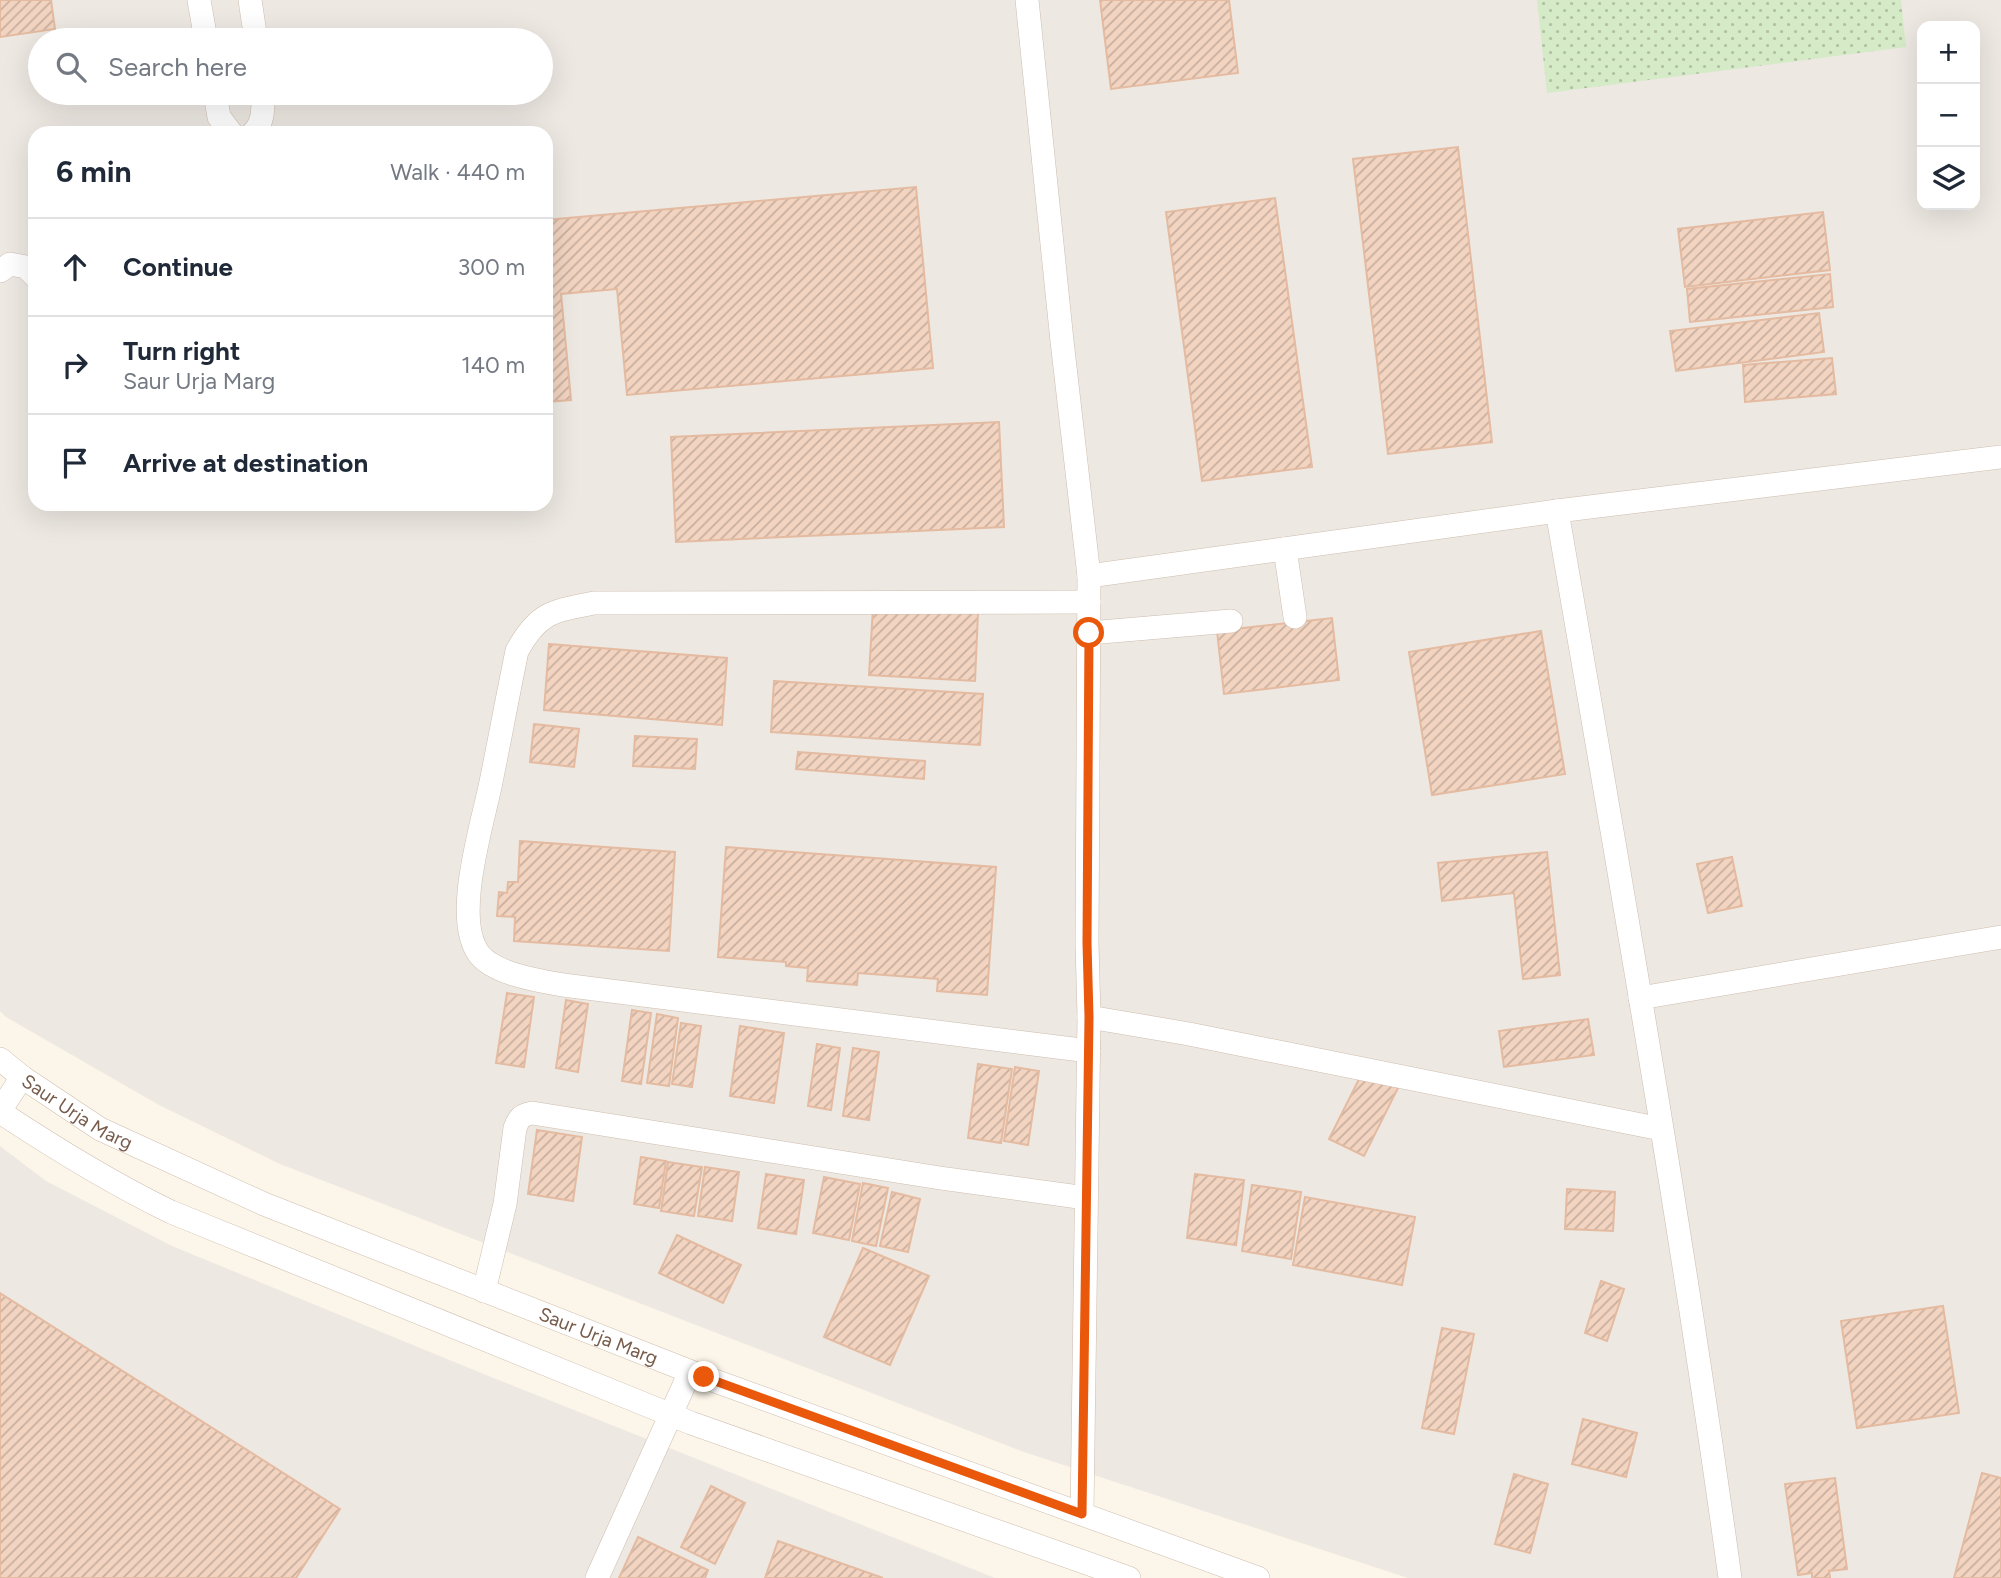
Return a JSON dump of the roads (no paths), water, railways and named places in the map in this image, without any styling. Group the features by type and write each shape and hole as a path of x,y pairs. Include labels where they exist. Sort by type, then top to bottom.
{"street":[{"path":"199,0 204,28"},
{"path":"250,0 254,28"},
{"path":"1027,0 1089,576 1089,1017 1082,1514"},
{"path":"217,105 219,117 226,126"},
{"path":"260,126 263,105"},
{"path":"0,271 10,264 28,269"},
{"path":"1089,576 1557,511 2001,457"},
{"path":"1557,511 1640,998 1711,1441 1730,1578"},
{"path":"1285,549 1295,617"},
{"path":"1088,1051 551,983 527,978 481,957 472,943 468,927 478,829 491,782 517,651 539,619 558,610 594,603 1089,603"},
{"path":"1089,633 1231,621"},
{"path":"1640,998 2001,937"},
{"path":"1089,1017 1661,1129"},
{"name":"Saur Urja Marg","path":"0,1059 22,1077 100,1129 264,1204 690,1372 1258,1578"},
{"path":"22,1077 0,1112 72,1160 171,1212 671,1414 1072,1569 1129,1578"},
{"path":"484,1291 505,1204 514,1128 518,1118 524,1114 532,1113 940,1178 1086,1198"},
{"path":"597,1578 690,1372"}]}
